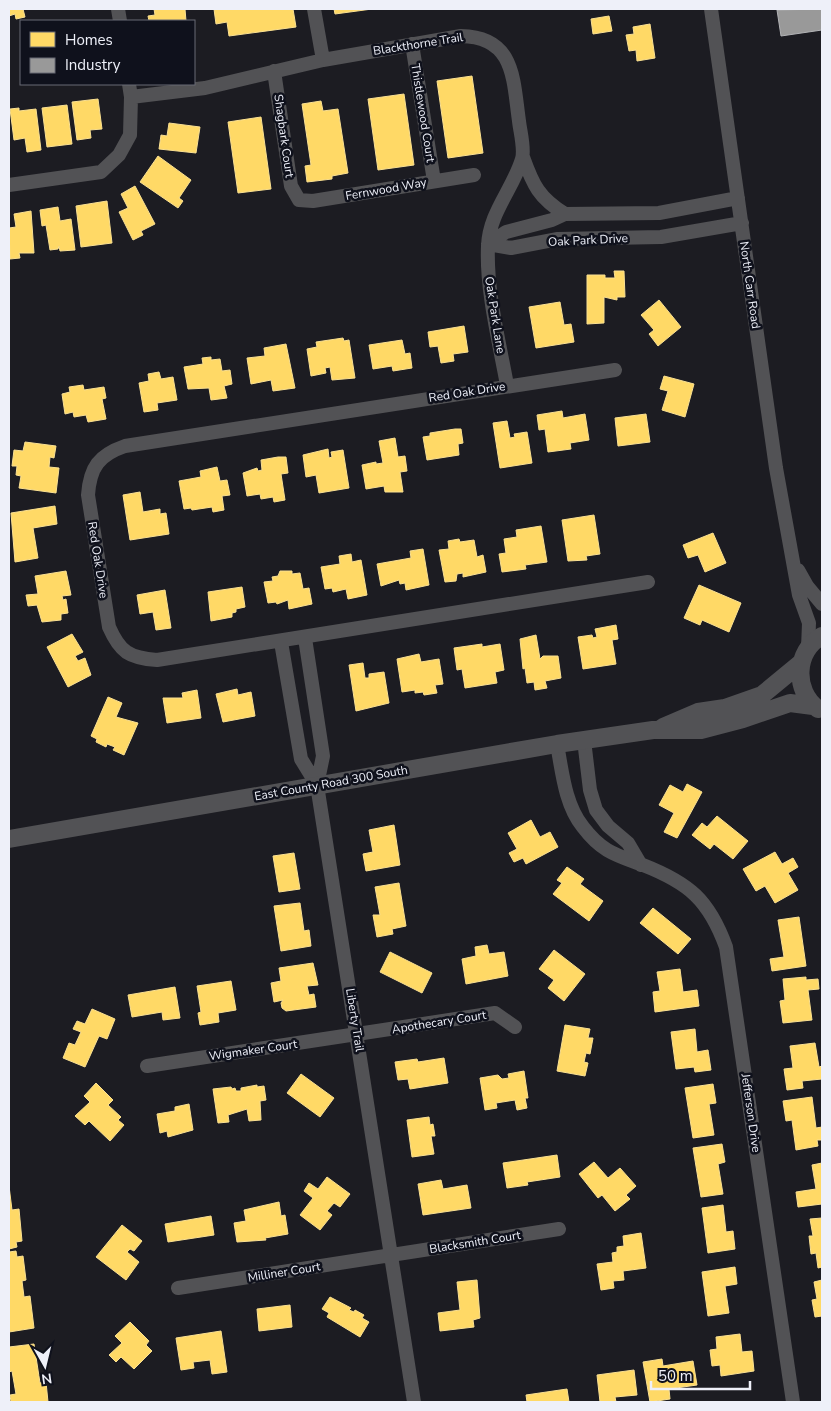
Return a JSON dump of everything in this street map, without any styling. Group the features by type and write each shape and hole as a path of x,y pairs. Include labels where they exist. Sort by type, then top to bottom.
{"street":[{"path":"314,9 323,60"},
{"name":"North Carr Road","path":"711,9 776,468 799,595 809,623 805,655"},
{"name":"Blackthorne Trail","path":"130,91 205,88 323,60 412,44 475,36 492,42 506,55 512,72 523,157"},
{"name":"Thistlewood Court","path":"412,44 434,181"},
{"name":"Shagbark Court","path":"274,71 291,186 299,200"},
{"path":"9,185 101,172 119,156 130,135 130,91"},
{"path":"523,157 532,183 541,197 565,214"},
{"path":"488,244 491,223 523,157"},
{"name":"Fernwood Way","path":"299,200 313,201 474,175"},
{"name":"Oak Park Drive","path":"488,244 506,232 552,220 565,214 659,213 738,198"},
{"name":"Oak Park Drive","path":"488,244 511,248 558,239 660,237 742,223"},
{"name":"Oak Park Lane","path":"488,244 487,266 507,385"},
{"name":"Red Oak Drive","path":"614,370 507,385 125,446 108,452 98,462 89,478 88,495 109,627 115,642 126,653 139,659 157,660 281,642 648,582"},
{"name":"North Carr Road","path":"792,560 807,586 822,604"},
{"name":"East County Road 300 South","path":"653,730 698,712 726,708 762,695 805,655 822,636"},
{"path":"305,638 323,756 317,784"},
{"name":"Liberty Trail","path":"281,642 302,759 317,784 358,1034 414,1402"},
{"path":"805,655 801,685 818,709"},
{"name":"East County Road 300 South","path":"9,839 317,784 557,744 653,730 701,730 743,719 790,703 818,709"},
{"path":"584,740 590,790 596,810 608,826 628,843 641,864"},
{"name":"Jefferson Drive","path":"557,744 571,806 582,827 609,852 625,860 641,864 679,882 703,901 713,915 726,947 793,1402"},
{"name":"Apothecary Court","path":"358,1034 495,1013 515,1027"},
{"name":"Wigmaker Court","path":"147,1066 358,1034"},
{"name":"Blacksmith Court","path":"391,1255 559,1229"},
{"name":"Milliner Court","path":"178,1288 391,1255"}],"building: Homes":[{"path":"9,9 23,9 25,17 16,19 15,14 9,16"},
{"path":"154,9 185,9 186,20 149,20 148,16 155,15"},
{"path":"214,9 293,9 296,27 229,36 227,22 216,24"},
{"path":"334,9 372,9 335,14"},
{"path":"609,16 612,31 593,34 591,19"},
{"path":"650,24 655,58 637,61 636,50 629,51 626,35 634,34 633,27"},
{"path":"472,76 483,153 448,158 437,81"},
{"path":"404,94 414,165 378,170 368,99"},
{"path":"98,99 102,129 90,130 91,138 77,140 72,102"},
{"path":"321,101 323,111 338,109 348,173 332,176 332,179 307,182 305,166 311,165 302,104"},
{"path":"67,105 72,144 47,147 42,108"},
{"path":"19,108 19,111 36,109 41,150 27,152 25,138 14,140 10,109"},
{"path":"261,117 271,189 238,193 228,122"},
{"path":"169,123 200,127 196,153 159,149 161,135 167,136"},
{"path":"158,156 191,180 179,198 183,201 178,208 140,182"},
{"path":"135,186 155,224 141,231 143,235 133,240 119,212 128,208 121,194"},
{"path":"107,201 112,243 81,247 76,206"},
{"path":"58,207 60,221 71,219 75,250 60,251 59,246 58,249 50,250 46,225 42,226 40,210"},
{"path":"31,211 34,253 19,253 20,258 10,259 9,228 16,227 14,214"},
{"path":"614,271 624,271 625,297 617,297 617,300 604,297 604,323 587,324 587,275 605,275 605,278 615,278"},
{"path":"659,300 681,327 658,346 649,334 654,330 641,315"},
{"path":"560,302 564,325 571,324 574,342 536,348 529,307"},
{"path":"464,326 468,352 453,354 454,361 441,363 438,346 430,347 428,332"},
{"path":"343,338 344,341 349,340 355,378 332,380 330,367 325,368 326,373 311,376 307,349 317,347 316,342"},
{"path":"402,340 405,354 410,353 412,368 393,371 392,366 373,369 369,345"},
{"path":"286,344 295,388 273,391 271,380 251,384 247,358 265,356 264,348"},
{"path":"211,357 211,360 220,359 222,371 230,370 232,384 224,386 227,398 211,400 209,388 188,389 184,367 203,364 202,358"},
{"path":"159,372 161,379 173,377 177,400 157,403 158,410 144,412 139,383 149,381 148,374"},
{"path":"664,376 694,384 685,417 662,410 668,391 660,389"},
{"path":"83,385 84,390 104,387 106,398 102,399 106,419 88,422 86,415 74,417 73,412 65,414 62,394 70,392 69,387"},
{"path":"562,411 563,418 585,414 589,440 570,443 571,449 548,452 545,429 539,430 537,415"},
{"path":"646,414 650,442 618,446 615,418"},
{"path":"507,421 510,438 515,437 514,434 527,432 532,463 500,468 493,423"},
{"path":"461,429 463,443 458,444 459,455 427,460 423,437 430,436 430,433"},
{"path":"395,438 398,457 405,456 407,471 400,472 403,492 385,492 384,486 366,489 362,465 376,462 376,464 383,463 379,441"},
{"path":"25,442 56,446 54,458 50,457 49,467 59,468 56,493 19,488 21,476 16,475 17,466 12,466 14,450 23,451"},
{"path":"328,449 329,458 332,457 331,452 343,450 349,488 319,493 316,475 306,477 303,455"},
{"path":"286,457 288,473 281,474 285,500 274,502 273,497 261,499 260,494 247,496 243,473 257,468 258,471 262,470 261,460"},
{"path":"217,467 220,481 227,480 230,495 222,496 224,510 213,512 212,507 192,510 191,508 184,509 179,481 201,477 200,471"},
{"path":"140,492 143,512 160,509 160,514 166,513 169,534 130,540 123,495"},
{"path":"55,506 57,524 33,528 38,558 15,562 11,513"},
{"path":"594,515 600,554 586,556 587,560 568,561 562,520"},
{"path":"541,526 547,562 525,565 526,569 502,572 499,554 506,553 504,539 517,537 516,530"},
{"path":"713,533 726,563 705,572 698,555 688,558 683,545"},
{"path":"459,539 460,542 474,540 477,557 483,555 486,572 463,577 463,573 457,574 456,581 445,582 439,550 449,549 448,541"},
{"path":"423,549 429,585 406,590 405,583 400,584 399,580 381,586 377,564 411,558 410,551"},
{"path":"351,554 352,562 361,560 367,595 348,599 346,589 333,592 332,588 325,589 321,567 340,564 339,556"},
{"path":"66,571 71,595 62,596 63,600 66,599 68,613 61,614 61,620 42,622 37,605 28,606 26,595 38,594 35,576"},
{"path":"280,571 292,571 292,574 300,573 303,589 309,588 312,604 289,609 288,600 277,604 276,602 268,603 264,582 273,581 272,577 278,576"},
{"path":"699,585 741,603 729,632 702,620 700,625 684,618"},
{"path":"242,587 245,607 236,609 236,612 232,613 232,617 211,621 208,592"},
{"path":"165,590 171,628 156,630 153,612 140,614 137,595"},
{"path":"616,625 618,639 612,640 616,664 583,669 578,637 592,635 593,638 597,637 595,629"},
{"path":"72,634 83,652 75,656 78,661 85,658 91,675 68,687 47,647"},
{"path":"536,635 540,659 543,656 558,656 561,678 545,681 547,688 535,690 534,682 527,683 525,668 523,669 520,639"},
{"path":"482,644 482,647 500,644 504,670 495,672 497,683 465,688 462,669 457,670 454,648"},
{"path":"419,654 421,662 439,659 443,684 435,685 437,693 424,695 423,692 415,693 415,690 402,692 397,659"},
{"path":"363,663 365,678 369,678 369,674 384,672 389,703 356,711 349,665"},
{"path":"237,689 238,695 251,692 255,716 223,722 216,694"},
{"path":"197,690 201,718 167,723 163,698 183,698 182,693"},
{"path":"108,697 122,703 116,717 138,723 124,755 113,750 115,747 107,744 106,747 96,742 97,739 91,736"},
{"path":"687,784 702,792 677,838 664,832 674,813 659,805 670,785 683,792"},
{"path":"717,816 748,841 733,859 714,844 710,849 692,835 702,823 707,827"},
{"path":"531,820 540,837 550,832 558,847 526,864 523,858 514,862 509,853 517,849 508,833"},
{"path":"394,825 400,865 366,871 363,854 373,852 369,830"},
{"path":"775,852 782,864 793,858 798,867 788,873 798,890 775,903 765,886 756,891 743,869"},
{"path":"294,853 300,889 279,892 273,856"},
{"path":"567,867 584,879 580,884 603,901 589,921 553,894 562,883 557,880"},
{"path":"399,883 406,926 392,929 393,934 377,937 373,915 380,915 375,887"},
{"path":"300,903 304,931 309,930 311,946 281,951 274,906"},
{"path":"653,908 691,939 678,954 640,923"},
{"path":"799,917 806,966 772,971 770,959 784,957 778,920"},
{"path":"487,945 489,954 504,952 508,976 466,984 462,959 476,956 475,947"},
{"path":"554,950 585,974 564,1001 548,988 554,980 539,969"},
{"path":"390,952 432,973 422,993 380,972"},
{"path":"313,963 318,985 307,986 309,995 314,994 316,1007 286,1011 282,1008 281,1003 283,1000 274,1002 271,983 281,981 279,968"},
{"path":"680,969 683,992 697,990 699,1006 655,1012 653,992 660,991 657,972"},
{"path":"806,977 806,980 818,979 819,989 808,990 812,1020 783,1023 780,1001 785,1000 783,979"},
{"path":"231,981 236,1010 218,1013 219,1022 200,1025 198,1013 201,1012 197,986"},
{"path":"175,987 180,1018 163,1020 162,1012 132,1017 128,995"},
{"path":"92,1009 115,1019 107,1039 99,1036 85,1067 63,1058 69,1043 75,1045 81,1032 73,1029 77,1021 85,1024"},
{"path":"565,1025 590,1029 588,1038 593,1038 590,1054 586,1053 584,1062 588,1063 585,1076 557,1071"},
{"path":"695,1029 697,1052 708,1050 711,1070 695,1072 694,1067 676,1069 671,1032"},
{"path":"815,1043 819,1067 822,1066 822,1079 802,1081 803,1088 787,1090 784,1069 793,1068 790,1046"},
{"path":"444,1058 448,1083 410,1089 408,1079 398,1080 395,1062 417,1059 418,1062"},
{"path":"524,1071 528,1098 525,1098 527,1108 517,1110 515,1100 496,1103 497,1108 485,1110 480,1078 498,1075 502,1079 509,1078 508,1074"},
{"path":"301,1074 334,1098 320,1117 287,1093"},
{"path":"96,1083 113,1100 108,1105 121,1117 118,1120 124,1125 110,1141 89,1121 85,1125 75,1116 90,1102 84,1096"},
{"path":"713,1084 716,1103 709,1104 714,1135 693,1138 685,1088"},
{"path":"257,1085 257,1087 264,1086 266,1100 260,1101 261,1120 249,1121 247,1109 228,1115 229,1122 218,1123 213,1089 231,1087 232,1089 235,1088 236,1091 241,1091 241,1088"},
{"path":"812,1097 816,1128 822,1127 822,1140 817,1140 818,1146 796,1150 792,1120 786,1121 783,1101"},
{"path":"189,1104 193,1130 168,1137 167,1131 160,1133 157,1114 175,1111 175,1107"},
{"path":"429,1117 430,1125 433,1124 435,1136 431,1136 434,1154 412,1157 407,1120"},
{"path":"722,1144 725,1162 718,1164 723,1194 701,1197 693,1148"},
{"path":"557,1155 560,1177 527,1182 528,1185 507,1188 503,1163"},
{"path":"594,1162 608,1178 620,1168 636,1186 626,1195 630,1199 615,1211 602,1195 598,1198 579,1174"},
{"path":"822,1163 822,1204 798,1207 796,1192 816,1189 812,1165"},
{"path":"327,1177 350,1194 340,1207 334,1203 327,1211 332,1215 320,1230 300,1215 313,1198 304,1191 309,1183 318,1189"},
{"path":"441,1180 443,1189 467,1185 471,1208 423,1215 418,1184"},
{"path":"9,1186 12,1210 19,1209 22,1241 16,1242 17,1247 9,1249"},
{"path":"279,1202 281,1216 285,1215 288,1234 265,1238 266,1240 237,1242 234,1223 246,1221 244,1210"},
{"path":"723,1205 726,1232 733,1231 735,1249 708,1253 702,1208"},
{"path":"211,1216 214,1235 168,1242 165,1224"},
{"path":"822,1218 822,1267 818,1268 816,1253 811,1254 809,1236 813,1236 810,1219"},
{"path":"122,1225 142,1241 134,1251 130,1249 127,1252 139,1262 126,1280 96,1257"},
{"path":"641,1233 646,1268 623,1271 624,1280 613,1281 614,1288 601,1290 597,1264 613,1262 612,1253 617,1252 617,1247 624,1246 623,1236"},
{"path":"16,1251 17,1257 23,1256 26,1280 22,1281 24,1297 30,1296 34,1328 9,1332 9,1252"},
{"path":"735,1267 737,1284 725,1286 729,1313 708,1316 702,1272"},
{"path":"477,1280 480,1318 473,1320 474,1327 440,1331 438,1313 460,1310 457,1282"},
{"path":"822,1280 822,1316 815,1317 812,1300 817,1299 814,1282"},
{"path":"330,1297 351,1308 349,1310 354,1312 355,1310 364,1315 362,1318 369,1322 360,1337 327,1317 329,1313 322,1309"},
{"path":"290,1305 292,1327 259,1331 257,1309"},
{"path":"130,1322 149,1341 146,1345 152,1351 134,1369 121,1357 116,1362 109,1355 122,1343 115,1336"},
{"path":"221,1331 227,1372 212,1374 210,1360 193,1362 194,1368 181,1370 176,1338"},
{"path":"740,1334 742,1352 752,1351 754,1371 721,1376 720,1365 712,1366 710,1350 717,1349 716,1337"},
{"path":"34,1344 40,1383 46,1382 48,1402 11,1402 10,1395 16,1394 12,1371 9,1372 9,1347"},
{"path":"662,1359 663,1366 693,1361 697,1385 669,1389 670,1399 650,1402 643,1362"},
{"path":"634,1370 637,1395 615,1397 616,1402 600,1402 597,1375"},
{"path":"567,1389 569,1402 527,1402 526,1395"}],"building: Industry":[{"path":"822,9 822,30 781,36 777,10"}]}
